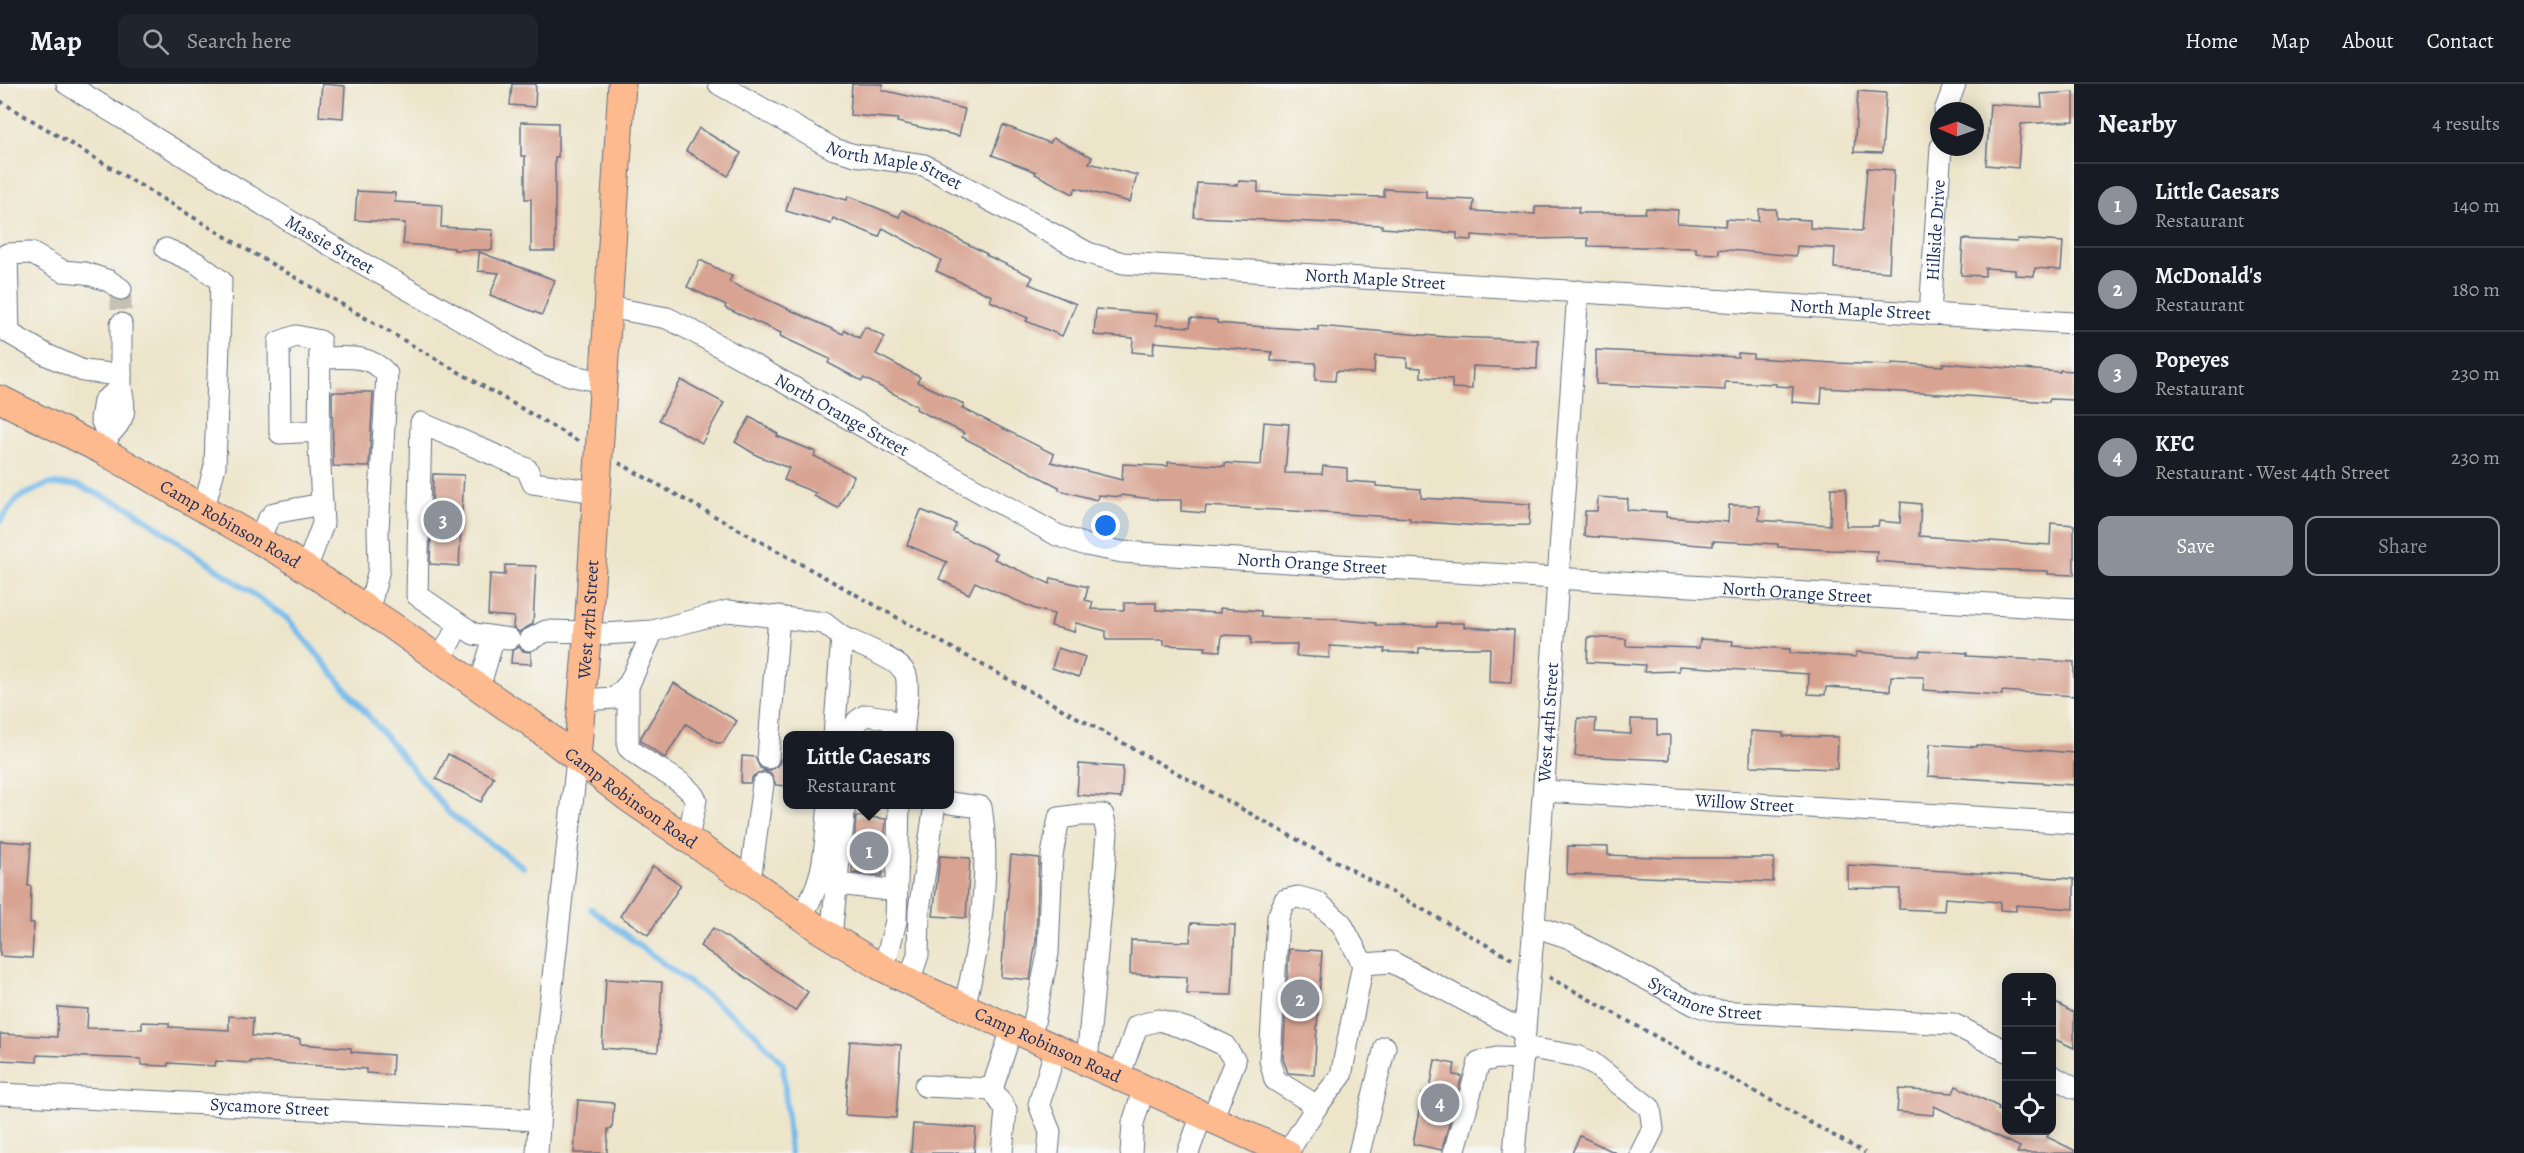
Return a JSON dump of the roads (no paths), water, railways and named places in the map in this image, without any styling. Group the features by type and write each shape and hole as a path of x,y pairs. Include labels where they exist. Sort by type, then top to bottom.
{"main road":[{"name":"West 47th Street","path":"577,759 597,492 622,84"},
{"name":"Camp Robinson Road","path":"0,399 106,444 204,508 306,569 527,720 628,798 831,936 884,968 964,1007 1287,1153"}],"street":[{"name":"Massie Street","path":"67,84 311,234 541,365 573,376 603,382"},
{"name":"North Maple Street","path":"719,84 834,149 855,155 924,165 1088,253 1123,263 2074,323"},
{"path":"1948,102 1955,84"},
{"name":"Hillside Drive","path":"1930,314 1940,156"},
{"path":"166,249 197,263 221,281 215,466 204,508"},
{"path":"121,289 109,281 85,273 63,271 31,253 5,259 9,333 47,355 83,371 121,382"},
{"name":"West 44th Street","path":"1514,1153 1531,969 1560,578 1578,291"},
{"name":"North Orange Street","path":"608,307 667,318 1057,535 1086,545 1122,552 2074,609"},
{"path":"106,444 123,421 125,408 121,382 121,324"},
{"path":"306,569 323,524 319,431 320,341 296,336 279,342 280,433 319,431"},
{"path":"320,358 363,358 381,367 387,374 378,530 379,569 369,610"},
{"path":"597,492 533,483 527,469 421,423 417,595 474,634 511,639 546,631 587,634 653,631 728,611 824,623 842,638 897,664 905,672 907,682 904,731"},
{"path":"259,540 267,521 274,513 322,504"},
{"path":"768,758 779,616"},
{"path":"440,660 459,624"},
{"path":"582,700 615,698 628,686 653,631"},
{"path":"834,731 842,638"},
{"path":"479,688 511,639"},
{"path":"628,686 628,747 640,759 673,778 694,795 696,800 688,838"},
{"path":"852,731 857,721 866,715 886,718 902,731"},
{"name":"West 47th Street","path":"537,1153 577,759"},
{"path":"750,881 763,784"},
{"name":"Willow Street","path":"1544,791 2074,823"},
{"path":"954,804 981,807 986,840 976,961 964,1007"},
{"path":"801,916 814,896 823,871 828,809"},
{"path":"831,936 845,809"},
{"path":"884,968 896,921 899,809"},
{"path":"909,981 918,955 919,910 934,809"},
{"path":"992,1089 1021,1033 1048,954 1052,855 1059,818 1080,814 1103,815 1107,832 1087,1062"},
{"path":"838,884 897,891"},
{"path":"1287,1153 1317,1106 1341,1076 1363,963 1341,923 1317,902 1298,897 1285,900 1278,917 1270,1060 1275,1080 1317,1106"},
{"name":"Sycamore Street","path":"1534,926 1570,938 1695,1005 1718,1011 1953,1024 1964,1027 2002,1048"},
{"path":"1363,963 1392,962 1524,1046 1577,1056 1591,1062 1650,1108 1653,1129 1641,1153"},
{"path":"1119,1077 1137,1026 1159,1020 1194,1031 1224,1045 1235,1061 1188,1153"},
{"path":"1454,1153 1479,1062 1497,1058 1524,1046"},
{"path":"1359,1153 1385,1047"},
{"path":"1048,1153 1050,1132 1040,1104 1056,1048"},
{"path":"2056,1078 2074,1088"},
{"path":"925,1086 992,1089"},
{"path":"1131,1153 1133,1123 1144,1088"},
{"path":"992,1089 1006,1110 1002,1153"},
{"name":"Sycamore Street","path":"0,1094 539,1120"}],"waterway":[{"path":"0,521 18,498 48,484 77,485 130,508 287,618 450,814 523,867"},
{"path":"591,909 752,1030 783,1064 790,1153"}],"tunnel":[{"path":"121,289 121,324"}],"place":[{"name":"Popeyes","path":"443,520"},
{"name":"Little Caesars","path":"869,851"},
{"name":"McDonald's","path":"1300,999"},
{"name":"KFC","path":"1440,1103"}]}
